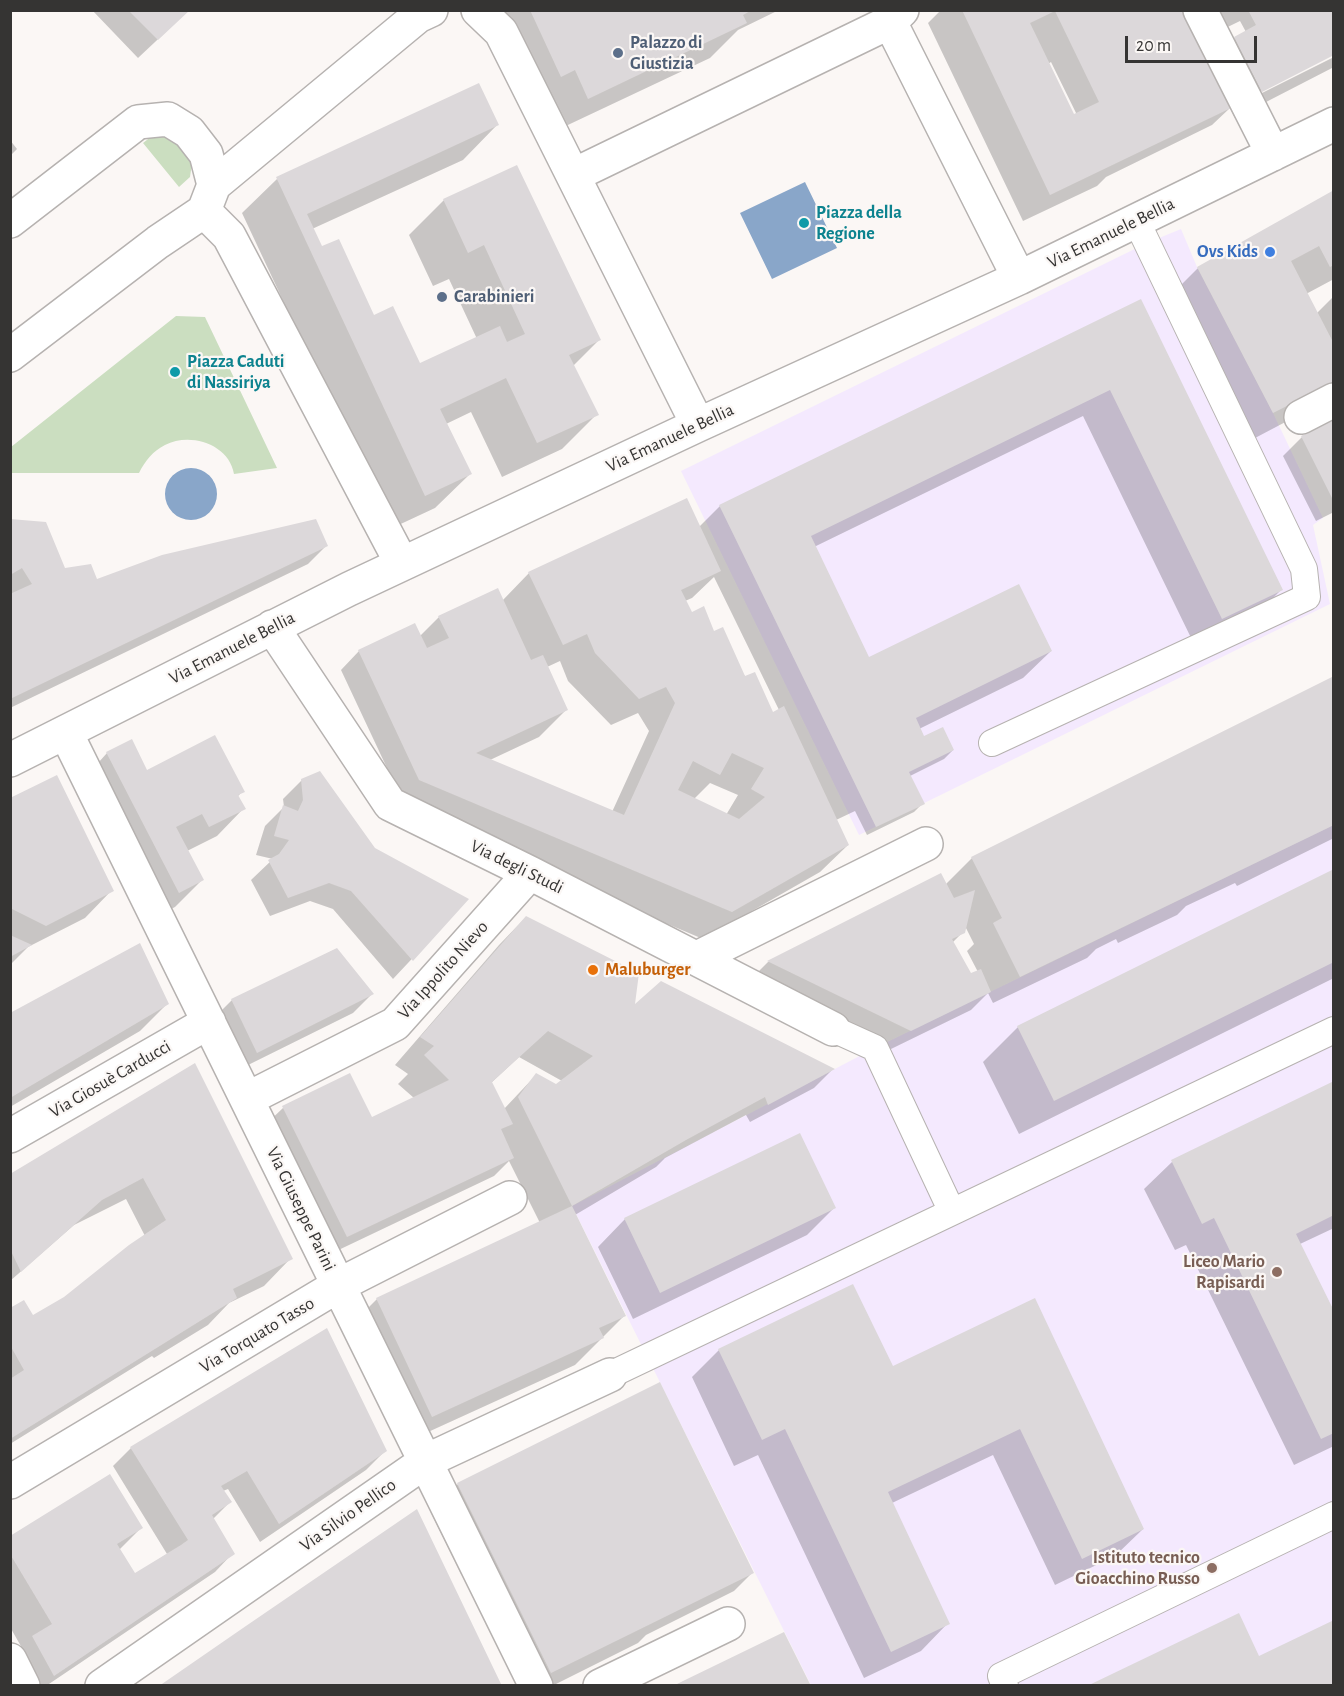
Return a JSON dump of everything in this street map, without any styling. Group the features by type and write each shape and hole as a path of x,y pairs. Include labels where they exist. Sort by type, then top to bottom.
{"street":[{"path":"10,356 158,242 418,15 431,10"},
{"path":"478,10 501,32 698,425"},
{"path":"1200,10 1272,154"},
{"path":"574,175 896,16 1019,278"},
{"path":"10,221 138,122 168,119 189,132 206,154 209,198 402,564"},
{"name":"Via Emanuele Bellia","path":"10,760 402,564 1019,278 1334,124"},
{"path":"1301,417 1334,400"},
{"name":"Via degli Studi","path":"272,627 390,804 530,873 833,1029"},
{"name":"Via Giuseppe Parini","path":"66,733 536,1686"},
{"path":"697,958 926,844"},
{"name":"Via Ippolito Nievo","path":"247,1099 395,1024 530,873"},
{"name":"Via Giosuè Carducci","path":"10,1136 209,1022"},
{"name":"Via Torquato Tasso","path":"10,1482 339,1285 510,1198"},
{"name":"Via Silvio Pellico","path":"102,1686 426,1461 610,1375"},
{"path":"600,1686 728,1624"},
{"path":"10,1660 23,1686"}],"lane":[{"path":"992,743 1306,597 1304,569 1136,220"},
{"path":"833,1029 875,1048 952,1212"},
{"path":"610,1375 1334,1030"},
{"path":"1005,1686 1001,1676 1334,1515"}],"shaded area":[{"path":"1181,229 1197,267 1273,413 1323,518 1313,525 1330,604 859,835 681,471 1147,243"},
{"path":"1333,825 1333,1685 811,1685 572,1206 875,1048"}],"green space":[{"path":"166,135 179,140 192,163 190,177 179,187 143,143 152,136"},
{"path":"176,316 205,317 277,468 234,474 231,464 217,448 207,443 186,440 175,441 157,450 139,473 11,473 11,447"}],"water":[{"path":"805,182 837,248 772,279 740,213"},
{"path":"191,468 201,470 209,476 215,484 217,494 215,504 209,512 201,518 191,520 181,518 173,512 167,504 165,494 167,484 173,476 181,470"}],"building":[{"path":"128,10 190,10 158,40"},
{"name":"Palazzo di Giustizia","path":"530,10 752,10 743,15 747,23 588,99 575,70 561,77"},
{"path":"962,10 1186,10 1233,107 1050,195","holes":["1055,11 1099,102 1074,114 1030,23"]},
{"path":"1248,10 1334,10 1334,55 1262,92 1234,37 1256,25"},
{"path":"479,83 499,125 307,214 322,246 339,239 374,315 393,306 420,363 500,326 507,342 525,334 484,245 468,253 443,199 517,165 601,340 569,355 599,415 537,443 506,378 440,409 472,474 425,496 276,177"},
{"path":"1334,190 1334,265 1330,267 1319,246 1291,261 1334,344 1334,382 1273,413 1197,267"},
{"path":"1141,299 1283,590 1222,619 1110,390 811,536 869,657 1019,584 1052,651 916,718 924,736 943,727 954,750 909,772 925,804 876,827 719,505"},
{"path":"1334,419 1334,502 1301,436"},
{"path":"687,498 721,571 681,590 692,612 704,606 714,631 723,627 745,676 755,672 773,712 784,706 849,845 732,912 419,780 358,650 415,623 427,648 449,638 438,616 498,588 531,660 543,655 568,710 476,753 624,815 675,703 666,687 639,699 595,653 587,634 563,645 528,572","holes":["732,753 764,768 751,789 765,797 739,819 678,790 693,761 720,775"]},
{"path":"10,519 46,522 65,568 91,564 97,579 162,555 316,519 328,546 10,699 10,594 32,584 22,568 10,575"},
{"path":"1334,676 1334,825 1020,977 993,923 1002,918 971,857"},
{"path":"215,735 245,792 238,795 246,809 209,827 202,814 176,827 204,880 179,893 106,752 132,739 147,770"},
{"path":"320,771 375,848 469,899 413,961 351,891 329,883 288,898 268,860 279,854 289,840 274,836 283,805 298,811 303,800 301,779"},
{"path":"57,775 114,891 46,926 10,908 10,798"},
{"path":"1334,869 1334,962 1054,1101 1017,1026"},
{"path":"941,873 954,898 975,890 965,933 952,939 971,973 981,969 991,992 911,1031 767,961"},
{"path":"526,916 639,973 635,1004 661,981 835,1069 768,1105 765,1097 572,1206 518,1097 536,1073 556,1084 593,1056 548,1031 492,1082 513,1124 501,1129 514,1158 347,1237 282,1106 350,1073 372,1117 449,1080 424,1055 434,1046 420,1037"},
{"path":"10,935 32,945 10,957"},
{"path":"140,943 169,1004 10,1098 10,1013"},
{"path":"337,948 374,994 257,1053 231,999"},
{"path":"195,1063 293,1259 233,1289 237,1298 10,1439 10,1379 24,1370 10,1345 10,1308 24,1300 33,1315 64,1297 129,1245 166,1220 143,1178 102,1200 21,1272 10,1249 10,1174"},
{"name":"Liceo Mario Rapisardi","path":"1334,1081 1334,1215 1296,1234 1334,1311 1334,1433 1321,1439 1214,1218 1202,1224 1171,1160"},
{"path":"800,1133 836,1208 660,1293 624,1218"},
{"path":"572,1206 626,1316 599,1328 604,1338 432,1417 376,1298"},
{"path":"853,1284 893,1366 1035,1298 1144,1529 1082,1559 1020,1429 888,1492 950,1624 891,1652 785,1429 762,1440 718,1349"},
{"path":"327,1328 387,1451 279,1524 247,1471 221,1486 232,1502 212,1515 235,1554 54,1676 32,1636 52,1624 10,1554 10,1536 110,1474 143,1528 117,1544 135,1573 181,1545 188,1540 130,1447"},
{"path":"660,1382 754,1573 551,1673 457,1483"},
{"path":"417,1509 502,1686 159,1686 243,1628"},
{"path":"1239,1613 1259,1656 1334,1620 1334,1686 1087,1686"},
{"path":"784,1632 811,1686 673,1686 683,1681"}],"place":[{"name":"Palazzo di Giustizia","path":"618,53"},
{"name":"Piazza della Regione","path":"804,223"},
{"name":"Ovs Kids","path":"1270,252"},
{"name":"Carabinieri","path":"442,297"},
{"name":"Piazza Caduti di Nassiriya","path":"175,372"},
{"name":"Maluburger","path":"593,970"},
{"name":"Liceo Mario Rapisardi","path":"1277,1272"},
{"name":"Istituto tecnico Gioacchino Russo","path":"1212,1568"}]}
